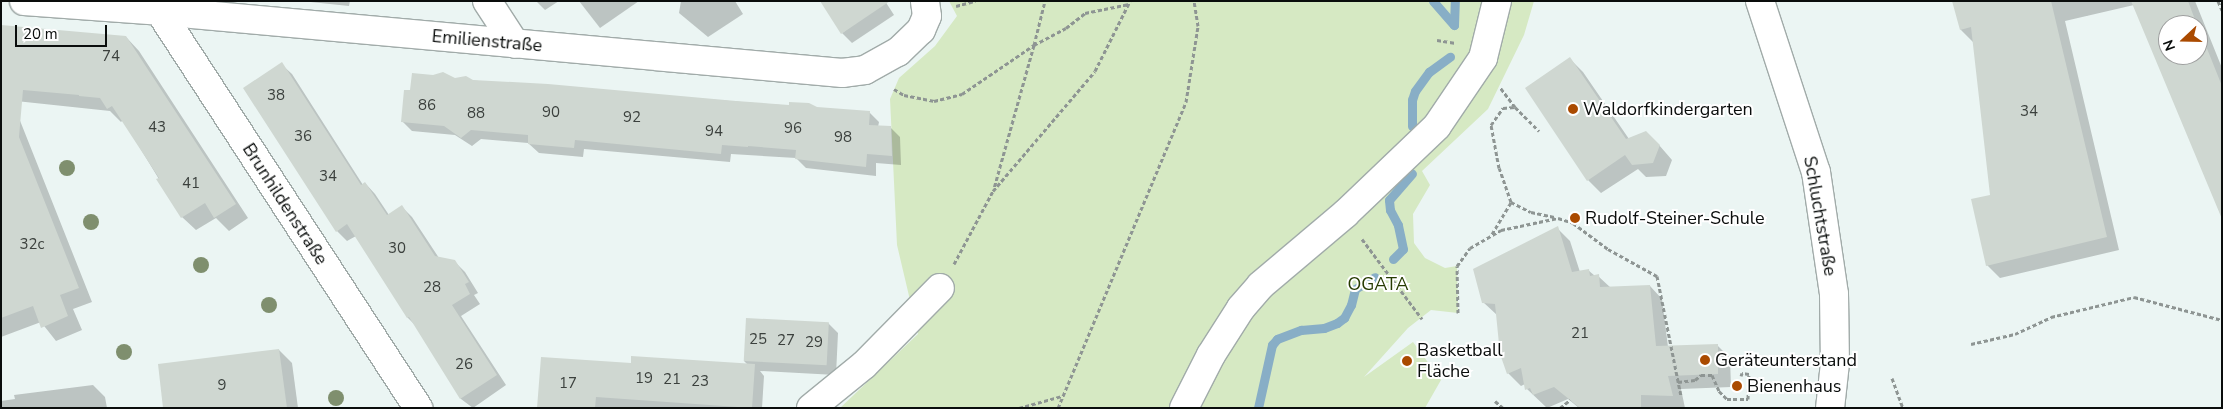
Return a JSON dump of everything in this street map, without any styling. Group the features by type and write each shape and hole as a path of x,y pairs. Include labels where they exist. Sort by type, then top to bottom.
{"street":[{"name":"Emilienstraße","path":"24,1 156,6 515,44 842,73 865,70 898,52 921,30 926,8"},
{"path":"487,1 515,44"},
{"path":"1184,408 1211,355 1240,308 1261,285 1345,214 1437,126 1483,58 1497,1"},
{"name":"Schluchtstraße","path":"1760,1 1816,172 1834,294 1836,363 1830,408"},
{"name":"Brunhildenstraße","path":"156,6 418,408"},
{"path":"811,408 864,365 940,288"}],"path":[{"path":"994,191 1045,1"},
{"path":"1058,408 1186,102 1198,26 1194,1"},
{"path":"2218,1 2222,10"},
{"path":"865,70 904,95 934,101 962,94 1034,45 1066,28 1086,13 1130,3"},
{"path":"940,288 994,191 1096,70 1130,3"},
{"path":"1483,58 1496,82 1515,107 1539,131"},
{"path":"1515,107 1503,108 1491,125 1498,168 1511,202 1531,212 1573,223 1608,249 1657,276 1681,396"},
{"path":"1492,235 1511,202"},
{"path":"1345,214 1422,318"},
{"path":"1458,313 1457,266 1470,248 1502,230 1558,218"},
{"path":"1971,344 2015,334 2051,317 2134,298 2216,318 2222,322"},
{"path":"1678,382 1695,380 1701,375 1712,374 1719,391 1727,399 1748,399 1749,374 1742,372 1741,376"},
{"path":"1892,378 1902,408"},
{"path":"1019,408 1062,396"},
{"path":"1560,408 1570,400"},
{"path":"1494,401 1503,408"}],"green space":[{"name":"OGATA","path":"949,1 1534,1 1524,35 1488,109 1422,171 1430,185 1413,214 1414,243 1425,258 1445,268 1457,266 1458,313 1431,310 1408,328 1364,377 1413,342 1441,380 1425,408 840,408 918,334 897,245 890,99 899,78 935,46 957,16"}],"building":[{"path":"820,1 890,1 841,34"},
{"path":"1952,1 2051,1 2107,237 1986,266 1971,199 1990,195 1971,27 1960,30"},
{"path":"2131,1 2188,1 2193,15 2158,15 2158,65 2208,65 2208,51 2222,86 2222,219"},
{"path":"1,25 126,36 236,204 214,218 205,203 181,218 156,179 159,178 112,106 107,109 100,98 23,90 19,137 79,288 60,295 68,316 41,328 33,306 1,318"},
{"name":"Waldorfkindergarten","path":"1570,57 1626,139 1646,131 1660,145 1653,163 1632,165 1625,155 1587,181 1525,88"},
{"path":"282,62 361,185 365,182 387,215 402,205 435,256 455,260 469,282 465,284 470,294 452,305 497,375 460,399 409,317 407,318 347,224 336,232 243,88"},
{"path":"443,72 455,78 466,76 473,80 548,84 789,105 789,102 809,103 817,107 870,111 869,125 891,126 892,156 867,154 866,167 795,159 796,150 748,146 722,145 721,154 575,140 574,148 528,144 528,135 471,130 461,138 444,126 401,122 404,90 410,90 412,73 433,75"},
{"path":"1558,226 1572,272 1589,269 1590,276 1599,274 1600,287 1650,285 1656,346 1718,344 1718,374 1668,376 1673,396 1641,395 1641,408 1580,408 1554,387 1533,395 1530,388 1525,390 1521,368 1507,374 1500,354 1495,304 1482,303 1473,269"},
{"path":"746,318 829,322 827,365 744,361"},
{"path":"279,349 287,408 163,408 158,364"},
{"path":"631,356 755,364 752,408 596,397 595,408 537,408 541,357 631,363"}],"waterway":[{"path":"1433,1 1454,25"},
{"path":"1454,25 1455,1"},
{"path":"1412,126 1412,100 1415,91 1429,72 1450,57"},
{"path":"1393,259 1403,249 1398,225 1390,210 1389,200 1412,174"},
{"path":"1258,408 1272,345 1277,339 1301,330 1324,328 1337,323 1344,318 1351,305 1355,289 1375,277"}],"place":[{"name":"Waldorfkindergarten","path":"1573,109"},
{"name":"Rudolf-Steiner-Schule","path":"1575,218"},
{"name":"Geräteunterstand","path":"1705,360"},
{"name":"Basketball Fläche","path":"1407,361"},
{"name":"Bienenhaus","path":"1737,386"}]}
